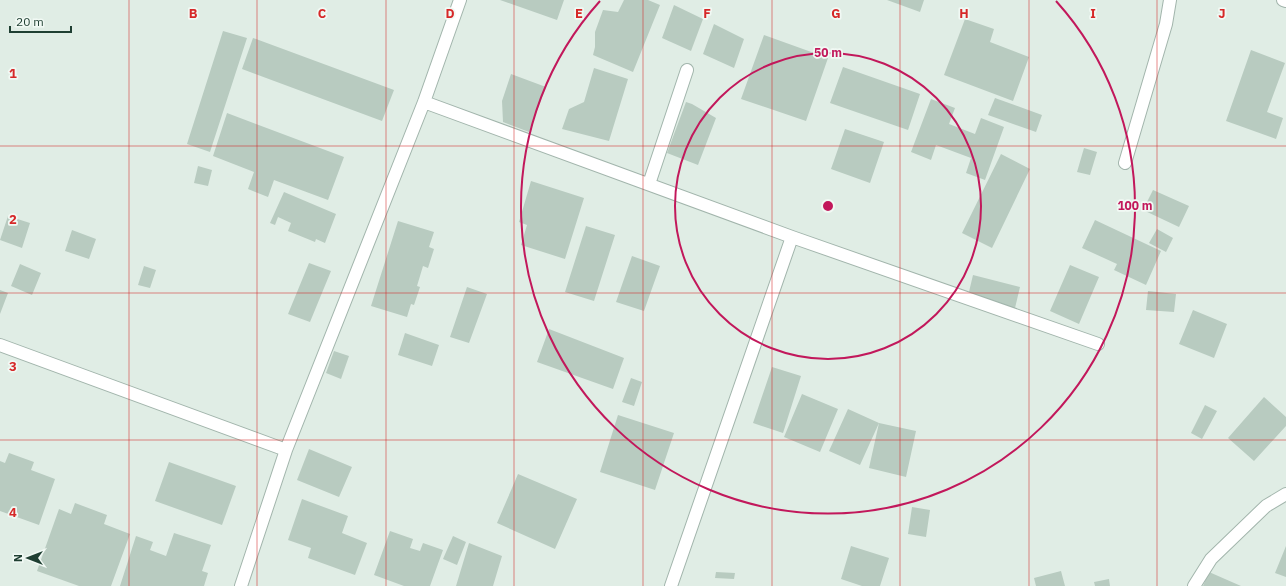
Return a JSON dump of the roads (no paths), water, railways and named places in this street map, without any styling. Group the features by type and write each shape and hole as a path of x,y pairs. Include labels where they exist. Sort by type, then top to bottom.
{"street":[{"path":"241,586 286,450 424,102 460,0"},
{"path":"1125,163 1166,24 1170,0"},
{"path":"648,184 687,70"},
{"path":"424,102 792,237 1098,344"},
{"path":"671,586 792,237"},
{"path":"0,345 286,450"},
{"path":"1194,586 1211,559 1266,506 1286,494"}]}
